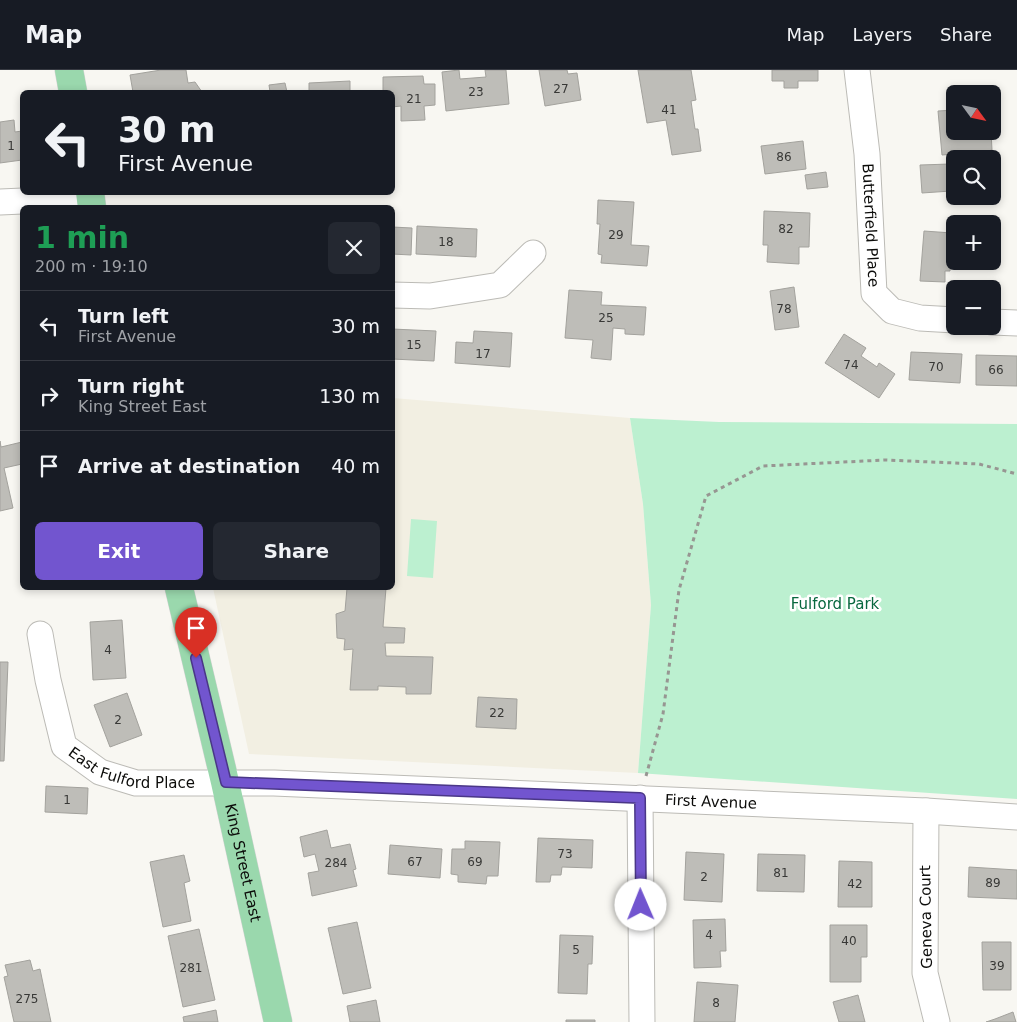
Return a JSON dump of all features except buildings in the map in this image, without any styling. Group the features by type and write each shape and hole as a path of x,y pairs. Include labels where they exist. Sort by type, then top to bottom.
{"main road":[{"path":"69,70 73,90"},
{"name":"King Street East","path":"179,590 226,782 278,1022"}],"street":[{"name":"Butterfield Place","path":"857,70 867,154 874,292 892,311 920,318 946,319"},
{"path":"0,202 91,199"},
{"path":"395,295 430,296 500,285 533,253"},
{"path":"1001,322 1017,323"},
{"name":"East Fulford Place","path":"40,634 48,680 64,746 100,772 136,783 226,782"},
{"name":"First Avenue","path":"226,782 640,798 1017,817"},
{"path":"640,798 642,1022"},
{"name":"Geneva Court","path":"926,811 926,973 937,1022"}],"path":[{"path":"640,798 663,714 679,590 706,496 763,466 885,460 979,464 1017,474"}],"shaded area":[{"path":"395,398 630,418 643,504 651,605 638,773 249,754 213,590 395,590"}],"green space":[{"name":"Fulford Park","path":"630,418 719,422 1017,424 1017,799 638,773 651,605 643,504"},
{"path":"411,519 437,521 433,578 407,576"}],"route":[{"path":"196,658 226,782 640,798 641,905"}]}
